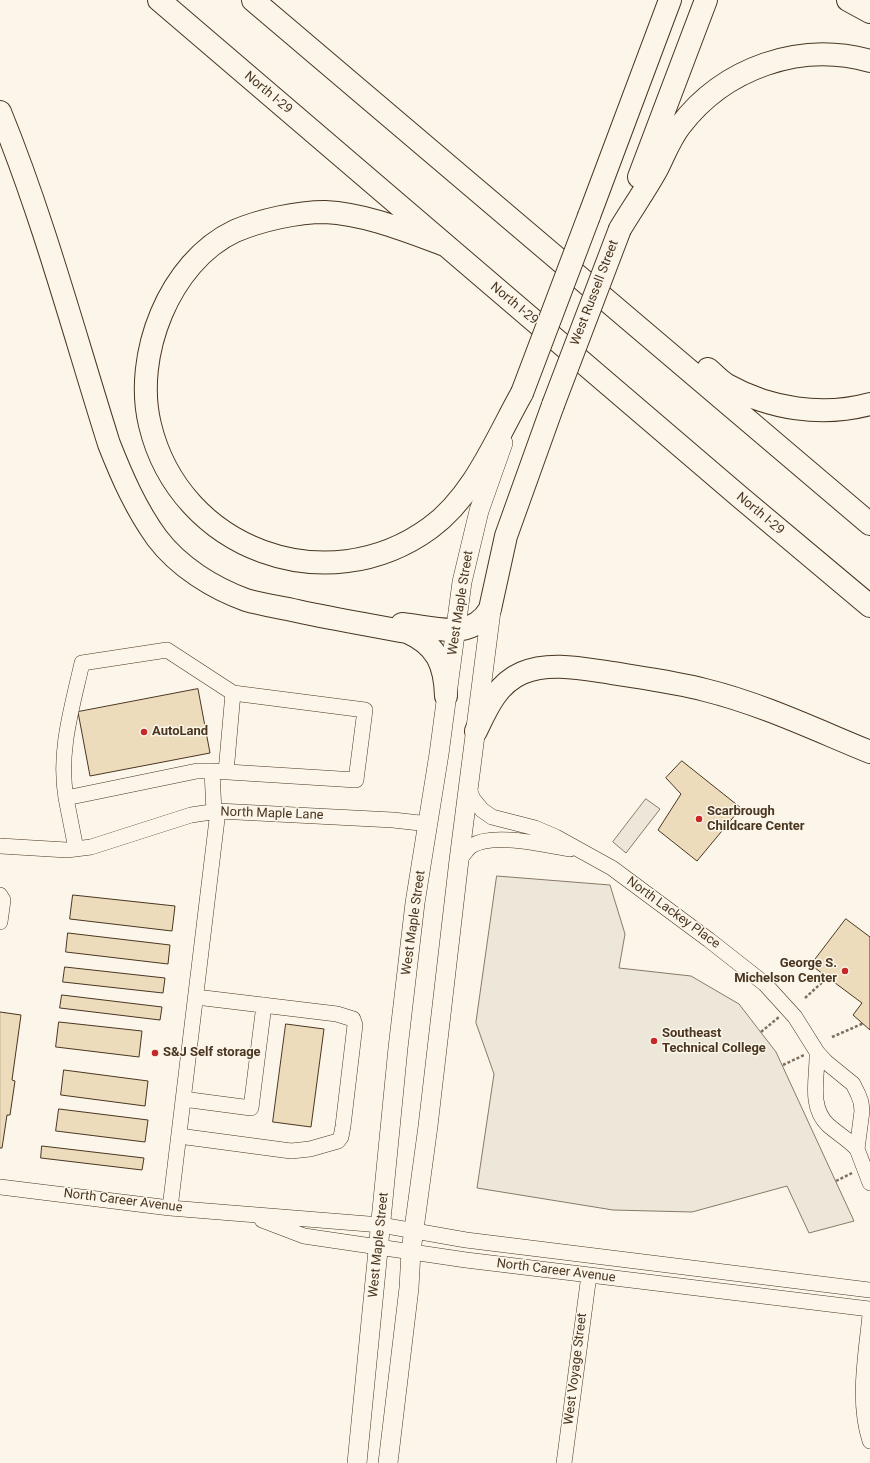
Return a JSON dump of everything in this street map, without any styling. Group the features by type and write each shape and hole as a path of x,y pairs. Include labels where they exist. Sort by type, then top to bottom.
{"highway":[{"name":"North I-29","path":"160,0 445,246 870,606"},
{"path":"253,0 870,524"},
{"path":"445,246 359,217 326,212 290,215 235,232 219,241 192,266 170,296 154,334 148,356 145,378 146,402 150,426 157,448 167,470 180,490 199,512 233,538 254,549 292,560 324,564 370,558 392,550 413,540 449,511 477,474 522,393 670,0"},
{"name":"West Russell Street","path":"292,610 455,630 469,629 479,623 486,616 490,609 506,536 553,405 706,0"},
{"path":"848,0 870,12"},
{"path":"860,0 870,6"},
{"path":"620,229 656,170 679,127 709,95 726,83 759,66 812,54 836,55 870,61"},
{"path":"0,112 19,158 38,213 109,444 123,481 158,539 191,571 206,581 246,600 407,632 419,637 428,644 441,664 445,676 446,696"},
{"path":"620,313 664,332 726,384 769,403 810,410 834,410 870,404"},
{"path":"476,731 488,706 497,692 508,682 537,668 582,669 677,683 706,690 766,709 870,752"}],"main road":[{"name":"West Maple Street","path":"357,1463 404,993 415,903 428,824 462,582 479,511 522,393"},
{"path":"388,1463 409,1288 411,1251 428,1126 459,860 494,590"}],"street":[{"path":"66,798 197,771 356,780 365,710 233,693 167,650 82,663 64,746 63,779 66,798 76,849"},
{"path":"170,1208 196,997 219,772 233,693"},
{"name":"North Lackey Place","path":"468,787 473,799 482,810 492,817 535,828 586,852 612,868 709,940 765,984 795,1017 812,1052 818,1111 829,1126 848,1138 857,1149 870,1183"},
{"name":"North Maple Lane","path":"0,846 35,849 76,849 118,840 161,824 191,815 216,811 393,820 428,824"},
{"name":"North Lackey Place","path":"459,860 470,847 481,842 491,840 544,845 586,852"},
{"path":"0,895 3,900 0,922"},
{"path":"179,1136 291,1151 310,1149 338,1141 341,1136 355,1025 353,1019 346,1015 196,997"},
{"path":"183,1099 251,1108 264,1005"},
{"name":"North Lackey Place","path":"812,1052 853,1084 858,1094 862,1111 857,1149"},
{"name":"North Career Avenue","path":"0,1187 170,1208 381,1225 466,1240 870,1290"},
{"name":"North Career Avenue","path":"246,1214 304,1236 466,1260 870,1310"},
{"name":"West Voyage Street","path":"564,1463 589,1275"},
{"path":"870,1315 864,1373 864,1400 870,1442"}],"path":[{"path":"805,998 828,977"},
{"path":"761,1032 781,1015"},
{"path":"832,1037 864,1023"},
{"path":"783,1065 812,1052"},
{"path":"836,1181 856,1171"}],"shaded area":[{"path":"646,799 660,809 626,853 613,842"},
{"path":"497,876 610,885 625,934 619,968 691,976 739,1004 776,1052 854,1221 809,1233 787,1186 692,1212 613,1210 477,1188 494,1074 476,1023"}],"building":[{"name":"AutoLand","path":"198,689 210,753 90,776 78,712"},
{"name":"Scarbrough Childcare Center","path":"682,761 741,808 697,861 658,830 681,794 666,778"},
{"path":"73,895 175,906 172,931 70,919"},
{"name":"George S. Michelson Center","path":"846,919 870,937 870,1030 853,1015 862,1003 811,965"},
{"path":"68,933 170,945 168,964 66,952"},
{"path":"65,967 165,978 163,993 63,982"},
{"path":"62,995 162,1007 160,1020 60,1008"},
{"path":"0,1012 21,1015 12,1080 15,1081 10,1115 7,1115 2,1148 0,1148"},
{"path":"59,1022 142,1031 139,1057 56,1047"},
{"path":"286,1024 324,1029 311,1127 273,1122"},
{"path":"64,1070 148,1081 145,1106 61,1095"},
{"path":"59,1109 148,1120 145,1142 56,1131"},
{"path":"42,1146 144,1158 142,1170 41,1158"}],"place":[{"name":"AutoLand","path":"144,732"},
{"name":"Scarbrough Childcare Center","path":"699,819"},
{"name":"George S. Michelson Center","path":"845,971"},
{"name":"Southeast Technical College","path":"654,1041"},
{"name":"S&J Self storage","path":"155,1053"}]}
